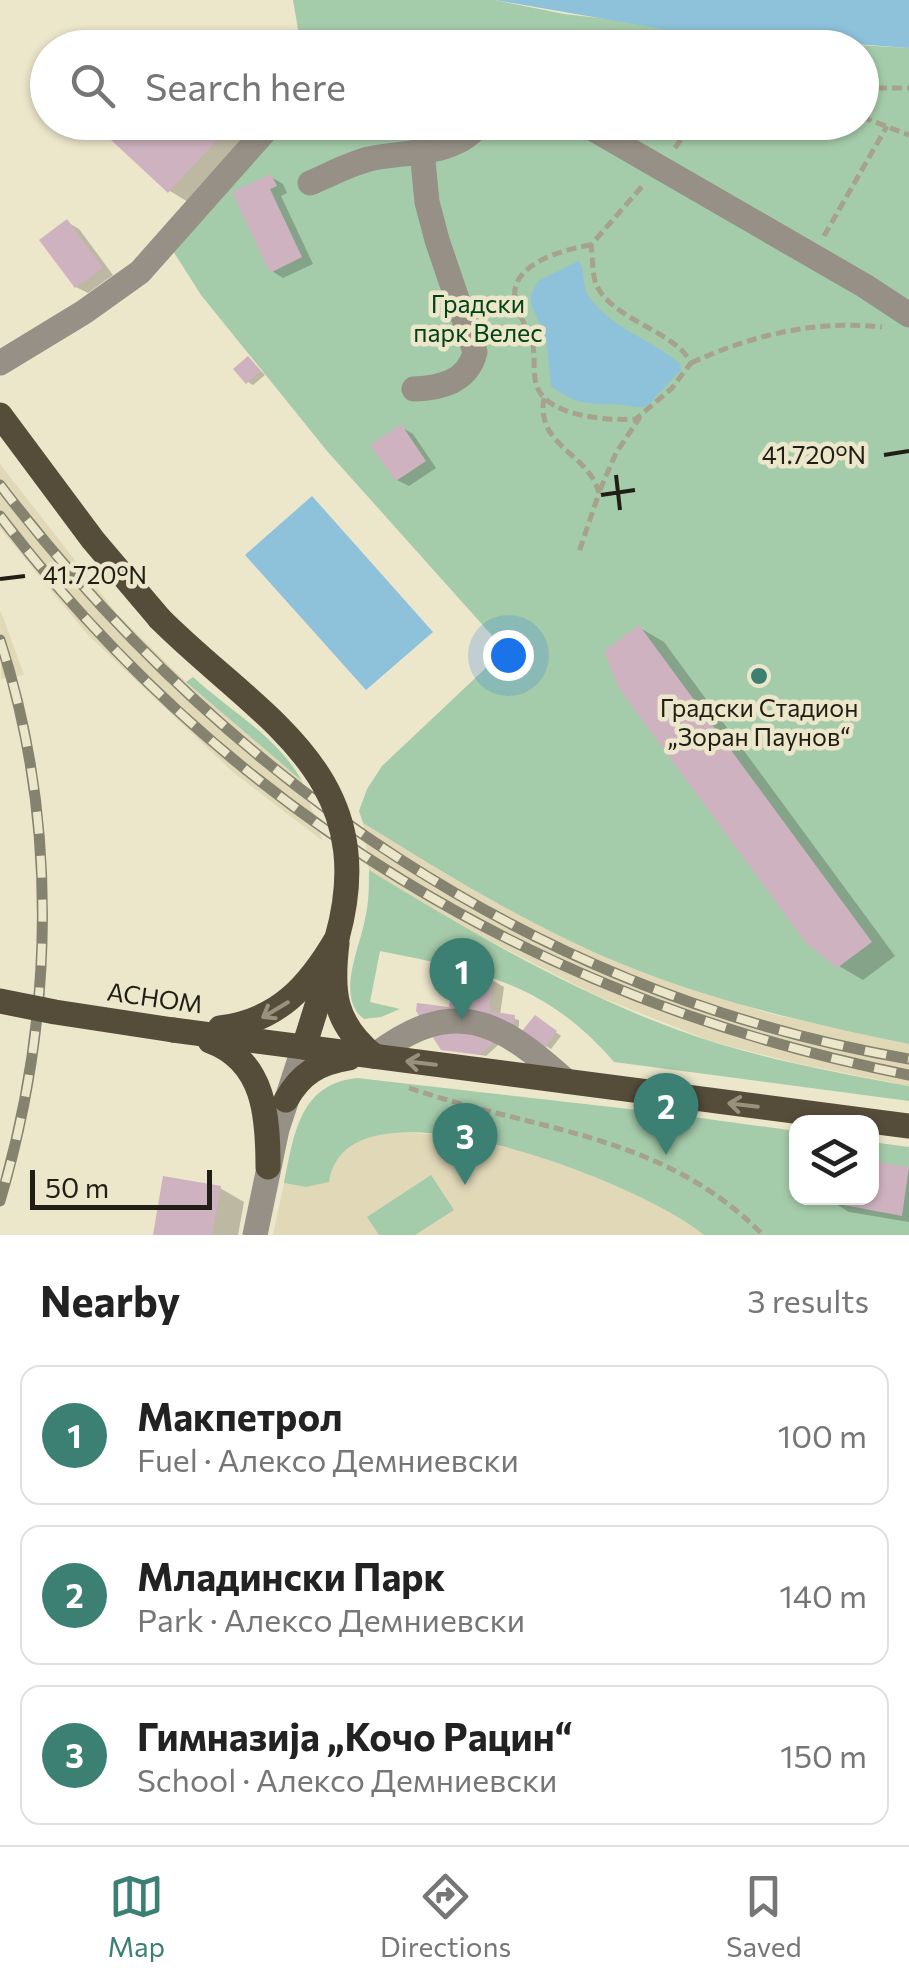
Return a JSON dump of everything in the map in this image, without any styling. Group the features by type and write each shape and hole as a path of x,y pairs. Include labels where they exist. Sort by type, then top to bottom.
{"main road":[{"path":"0,416 93,540 160,619 294,740 329,793 341,821 348,862 345,912 304,1046"},
{"path":"178,1031 240,1025 270,1013 303,990 338,938"},
{"path":"338,938 334,984 339,1010 354,1038 374,1056"},
{"name":"АСНОМ","path":"0,1000 178,1031 909,1126"},
{"path":"178,1031 231,1051 252,1074 262,1094 266,1116 268,1168"},
{"path":"286,1100 303,1076 320,1065 374,1056"}],"street":[{"path":"0,364 84,312 144,267 257,140"},
{"path":"310,183 363,161 459,140"},
{"path":"613,140 813,256 901,322"},
{"path":"414,388 436,387 456,380 467,370 475,352 427,202 422,150"},
{"path":"374,1056 428,1024 476,1024 515,1038 566,1082"},
{"path":"255,1235 268,1168 304,1046"}],"path":[{"path":"879,88 909,88"},
{"path":"879,123 909,135"},
{"path":"813,256 888,126"},
{"path":"640,417 590,418 544,398 538,389 534,348 518,308 515,286 522,275 541,261 591,245 679,140"},
{"path":"591,245 594,282 602,294 642,326 683,351 691,364"},
{"path":"579,552 616,453 640,417 691,364 756,338 797,328 901,322"},
{"path":"544,398 543,418 551,436 581,462 600,493"},
{"path":"399,1084 450,1102 584,1133 638,1153 701,1186 763,1235"}],"shaded area":[{"path":"0,464 117,614 186,682 302,781 323,841 234,773 87,634 0,528"},
{"path":"0,610 4,620 24,675 1,679"},
{"path":"363,823 485,896 627,966 767,1013 909,1044 909,1086 713,1042 595,995 465,928 369,870"},
{"path":"397,1132 455,1136 526,1152 580,1170 641,1196 691,1223 704,1235 273,1235 284,1183 306,1187 348,1145 370,1135"}],"green space":[{"path":"293,0 495,0 564,14 703,30 298,30"},
{"name":"Градски парк Велес","path":"879,46 909,48 909,1044 735,1003 609,959 515,913 363,823 359,811 382,766 505,650 327,451 201,295 168,243 258,140 879,140"},
{"path":"193,677 266,737 302,781 186,682"},
{"path":"369,870 494,944 625,1009 740,1050 909,1086 909,1101 614,1062 588,1035 536,997 479,974 380,951 370,1002 400,1009 364,1019 351,998 350,985 366,913"},
{"path":"357,1078 789,1130 789,1205 879,1205 879,1143 909,1147 909,1235 704,1235 625,1190 566,1166 503,1146 441,1134 387,1134 348,1148 329,1182 306,1187 284,1183 302,1115 323,1090"},
{"path":"431,1175 454,1210 415,1235 379,1235 367,1217"}],"water":[{"path":"495,0 909,0 909,48 879,46 879,30 668,30"},
{"path":"579,261 587,293 599,309 680,364 681,370 646,407 580,401 551,386 546,338 531,295 538,281"},
{"path":"312,496 433,632 366,690 245,555"}],"building":[{"path":"111,140 217,140 168,193"},
{"path":"271,174 277,186 270,189 302,257 270,273 232,192"},
{"path":"67,219 103,268 75,288 39,240"},
{"path":"248,356 261,371 246,384 233,369"},
{"path":"401,424 426,461 396,481 370,445"},
{"path":"639,625 872,942 837,968 806,943 618,687 604,651"},
{"path":"454,973 493,978 489,1011 515,1015 514,1023 480,1055 441,1050 416,1011 417,1003 449,1007"},
{"path":"535,1015 557,1031 545,1048 522,1031"},
{"path":"879,1162 909,1167 902,1216 844,1205 879,1205"},
{"path":"163,1176 221,1186 212,1235 153,1235"}],"railway":[{"path":"0,485 89,592 185,691 289,780 400,859 518,927 642,984 772,1028 909,1059"},
{"path":"0,516 90,623 187,719 291,805 403,880 521,945 645,999 774,1043 909,1075"},
{"path":"0,640 32,778 42,920 31,1062 0,1201"}],"place":[{"name":"Градски Стадион „Зоран Паунов“","path":"759,676"},
{"name":"Макпетрол","path":"462,1020"},
{"name":"Младински Парк","path":"666,1155"},
{"name":"Гимназија „Кочо Рацин“","path":"465,1185"}]}
